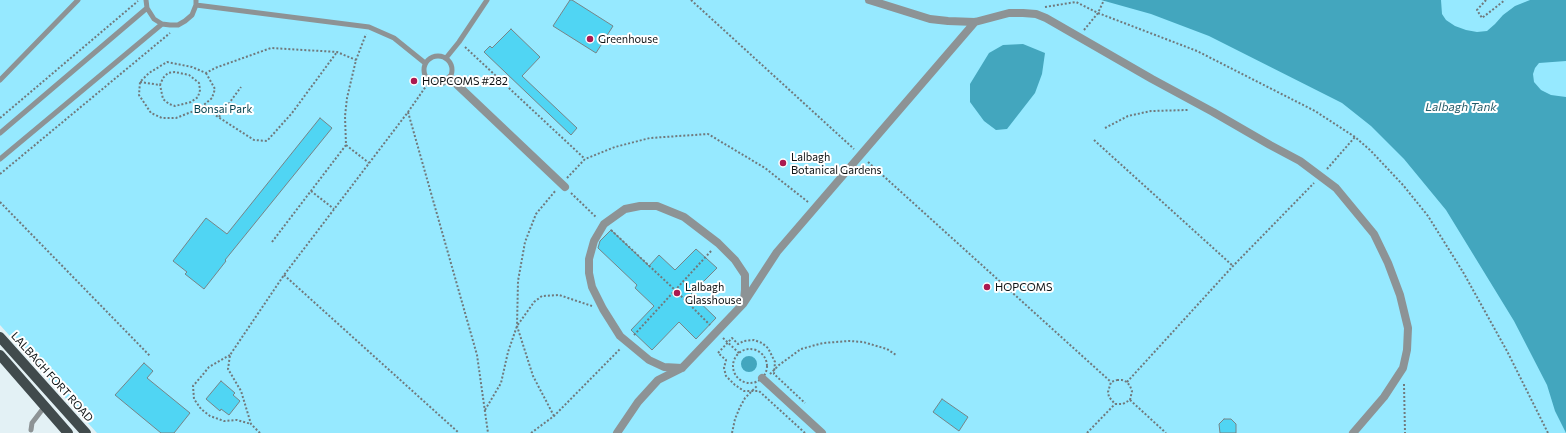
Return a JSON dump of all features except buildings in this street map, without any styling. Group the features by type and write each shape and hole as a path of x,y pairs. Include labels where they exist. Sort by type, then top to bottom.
{"main road":[{"name":"LALBAGH FORT ROAD","path":"0,337 86,433"},
{"path":"0,355 68,433"}],"street":[{"path":"868,0 930,18 975,22 1009,13 1036,14 1046,18 1270,146 1300,161 1336,188 1374,234 1388,263 1400,295 1408,328 1407,350 1403,368 1384,397 1353,433"},
{"path":"617,433 638,402 658,380 682,368 744,304 777,252 975,22"},
{"path":"450,78 565,187"},
{"path":"682,368 664,367 650,360 620,336 604,311 592,287 589,273 589,259 594,241 604,224 625,209 640,206 657,206 684,217 718,243 735,260 745,275 746,290 744,304"},
{"path":"763,379 822,433"}],"lane":[{"path":"0,80 78,0"},
{"path":"146,0 147,8 154,19 162,24 170,26 178,25 192,15 196,3 369,27 394,38 425,63"},
{"path":"446,58 459,42 487,0"},
{"path":"0,133 147,8"},
{"path":"0,159 162,24"},
{"path":"435,56 446,58 452,67 450,78 441,85 435,85 429,82 423,73 425,63 435,56"},
{"path":"31,430 32,423 45,406"}],"path":[{"path":"0,118 139,0"},
{"path":"691,0 1111,382"},
{"path":"1078,37 1098,13 1104,0"},
{"path":"1486,0 1477,10 1482,18 1505,0"},
{"path":"1023,13 1038,8 1076,2 1098,13 1197,51 1315,111 1355,137 1381,162 1428,216 1463,272 1507,351 1548,433"},
{"path":"0,174 160,40 185,21"},
{"path":"272,242 346,145 345,116 356,60 369,27"},
{"path":"459,42 585,159"},
{"path":"206,73 215,68 271,48 337,52 356,60"},
{"path":"204,105 219,117 254,140 267,141 292,112 337,52"},
{"path":"167,62 192,67 206,73 215,89 212,98 199,109 176,118 162,118 151,113 139,95 140,82 149,73 167,62"},
{"path":"175,72 189,76 199,83 200,90 198,97 191,102 175,106 169,104 163,99 160,85 163,78 168,73 175,72"},
{"path":"140,82 160,85"},
{"path":"260,433 251,424 241,391 228,369 230,355 284,275 408,112 429,82"},
{"path":"219,117 241,87"},
{"path":"1105,128 1128,116 1151,111 1190,110"},
{"path":"408,112 477,356 488,433"},
{"path":"1127,382 1233,266 1321,176 1355,137"},
{"path":"1094,140 1233,266"},
{"path":"346,145 369,163"},
{"path":"565,187 675,290 739,353"},
{"path":"311,191 334,209"},
{"path":"0,202 150,356"},
{"path":"531,433 554,416 627,342 718,243"},
{"path":"284,275 459,433"},
{"path":"485,411 501,383 508,352 517,326 534,302 542,296 559,295 604,311"},
{"path":"732,433 735,419 745,398 763,379 796,352 812,345 848,341 863,342 886,349 896,355"},
{"path":"753,349 760,352 765,357 767,365 763,379 747,383 738,378 733,368 735,358 739,353 753,349"},
{"path":"230,355 209,367 193,386 194,399 201,409 210,416 224,421 237,420 251,424"},
{"path":"1403,368 1405,433"},
{"path":"1087,433 1114,404 1123,404 1130,400 1132,391 1127,382 1122,380 1111,382"},
{"path":"1111,382 1108,392 1109,397 1114,404"},
{"path":"1130,400 1166,433"}],"green space":[{"name":"Lalbagh Botanical Gardens","path":"0,0 1566,0 1566,433 97,433 0,325"}],"water":[{"name":"Lalbagh Tank","path":"1101,0 1441,0 1442,14 1446,20 1455,26 1477,32 1487,31 1503,15 1515,6 1530,0 1566,0 1566,61 1539,63 1533,74 1534,82 1541,90 1551,95 1566,97 1566,433 1555,411 1547,385 1514,321 1446,210 1404,159 1371,126 1342,103 1209,36 1151,14"},
{"path":"1023,44 1045,53 1042,74 1035,93 1007,129 996,130 984,121 970,102 970,84 989,53 1003,45"},
{"path":"746,356 752,356 757,361 755,370 752,372 746,372 741,367 741,361"}],"place":[{"name":"Greenhouse","path":"590,39"},
{"name":"HOPCOMS #282","path":"414,81"},
{"name":"Lalbagh Botanical Gardens","path":"783,163"},
{"name":"HOPCOMS","path":"987,287"},
{"name":"Lalbagh Glasshouse","path":"677,293"}],"park label":[{"name":"Bonsai Park","path":"223,109"}]}
